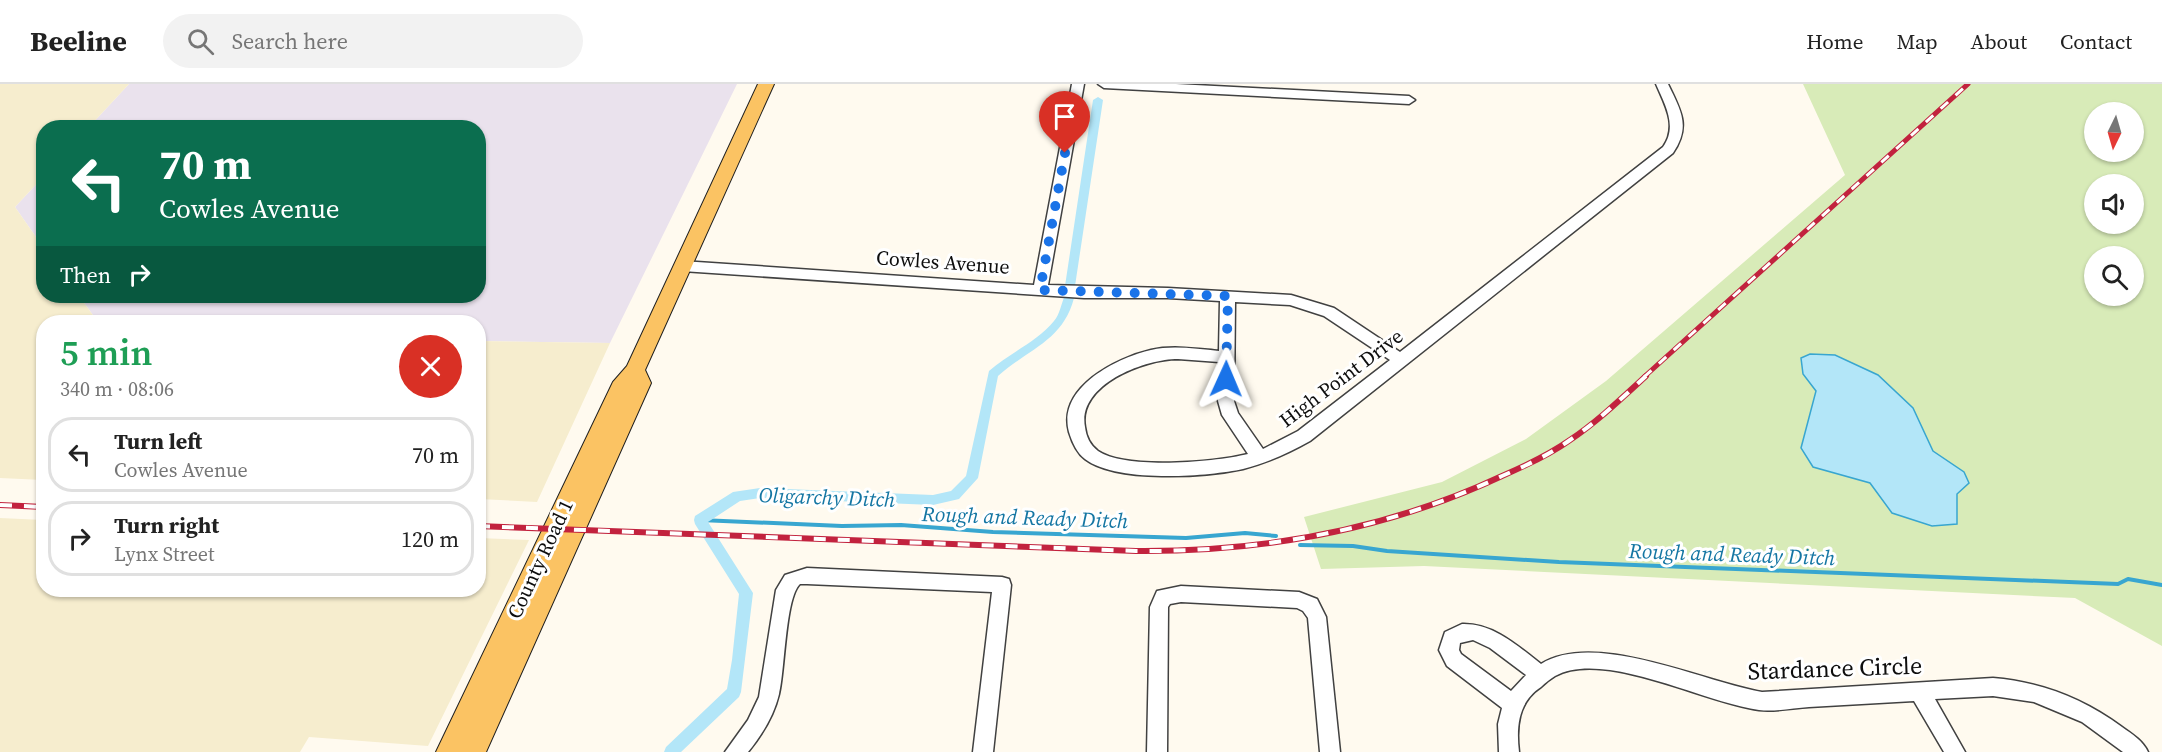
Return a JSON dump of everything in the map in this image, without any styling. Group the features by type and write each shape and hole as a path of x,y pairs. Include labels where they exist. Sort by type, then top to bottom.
{"main road":[{"path":"473,752 641,383 635,370 766,84"},
{"name":"County Road 1","path":"449,752 623,382 635,370"}],"street":[{"path":"1040,290 1078,84"},
{"path":"1104,84 1274,88 1409,100"},
{"name":"High Point Drive","path":"1227,357 1164,353 1147,356 1116,372 1089,390 1080,400 1075,427 1080,442 1092,455 1113,464 1135,467 1218,466 1259,457 1304,436 1668,150 1676,141 1679,131 1678,121 1662,84"},
{"name":"Cowles Avenue","path":"682,266 1040,290 1291,300 1329,312 1401,360"},
{"path":"1228,296 1226,401 1230,415 1259,457"},
{"path":"735,752 753,730 768,699 788,584 797,578 810,576 1002,585 983,752"},
{"path":"1156,752 1159,607 1164,597 1181,594 1299,600 1312,607 1317,616 1330,752"},
{"path":"1509,752 1508,724 1513,704 1454,660 1449,650 1452,638 1462,631 1481,632 1540,674"},
{"name":"Stardance Circle","path":"1513,704 1526,686 1540,674 1563,664 1592,660 1626,665 1754,700 1778,701 1993,687 2038,693 2086,713 2138,752"},
{"path":"1920,692 1955,752"}],"shaded area":[{"path":"0,84 129,84 96,120 36,120 36,184 15,207 36,237 36,303 84,303 93,315 36,315 36,480 0,478"},
{"path":"129,84 737,84 610,343 486,341 486,315 93,315 84,303 486,303 486,120 96,120"},
{"path":"36,184 36,237 15,207"},
{"path":"486,341 610,343 537,502 486,499"},
{"path":"0,518 36,520 36,597 486,597 486,538 529,540 428,746 309,737 300,752 0,752"}],"green space":[{"path":"1803,84 2162,84 2162,646 2075,598 1424,566 1321,569 1304,517 1442,482 1526,439 1606,381 1845,175"}],"water":[{"path":"1810,354 1835,355 1878,375 1913,408 1933,451 1964,472 1969,483 1957,494 1957,524 1932,526 1892,513 1870,483 1813,467 1801,448 1816,391 1803,374 1801,358"}],"waterway":[{"name":"Oligarchy Ditch","path":"1070,286 1098,100"},
{"name":"Oligarchy Ditch","path":"671,752 734,692 739,660 746,593 700,520 737,496 760,493 933,500 955,495 972,478 993,374 1049,333 1059,323 1069,298"},
{"name":"Rough and Ready Ditch","path":"700,520 842,526 901,525 993,532 1186,538 1245,533 1276,536"},
{"name":"Rough and Ready Ditch","path":"1300,545 1353,546 1387,551 1559,562 2118,584 2128,579 2162,585"}],"railway":[{"path":"1644,377 1968,84"},
{"path":"486,526 1136,551 1183,550 1277,542 1369,524 1414,511 1511,472 1545,455 1580,433 1646,376"},
{"path":"0,505 36,507"}],"route":[{"path":"1065,153 1040,290 1168,292 1228,296 1226,379"}]}
